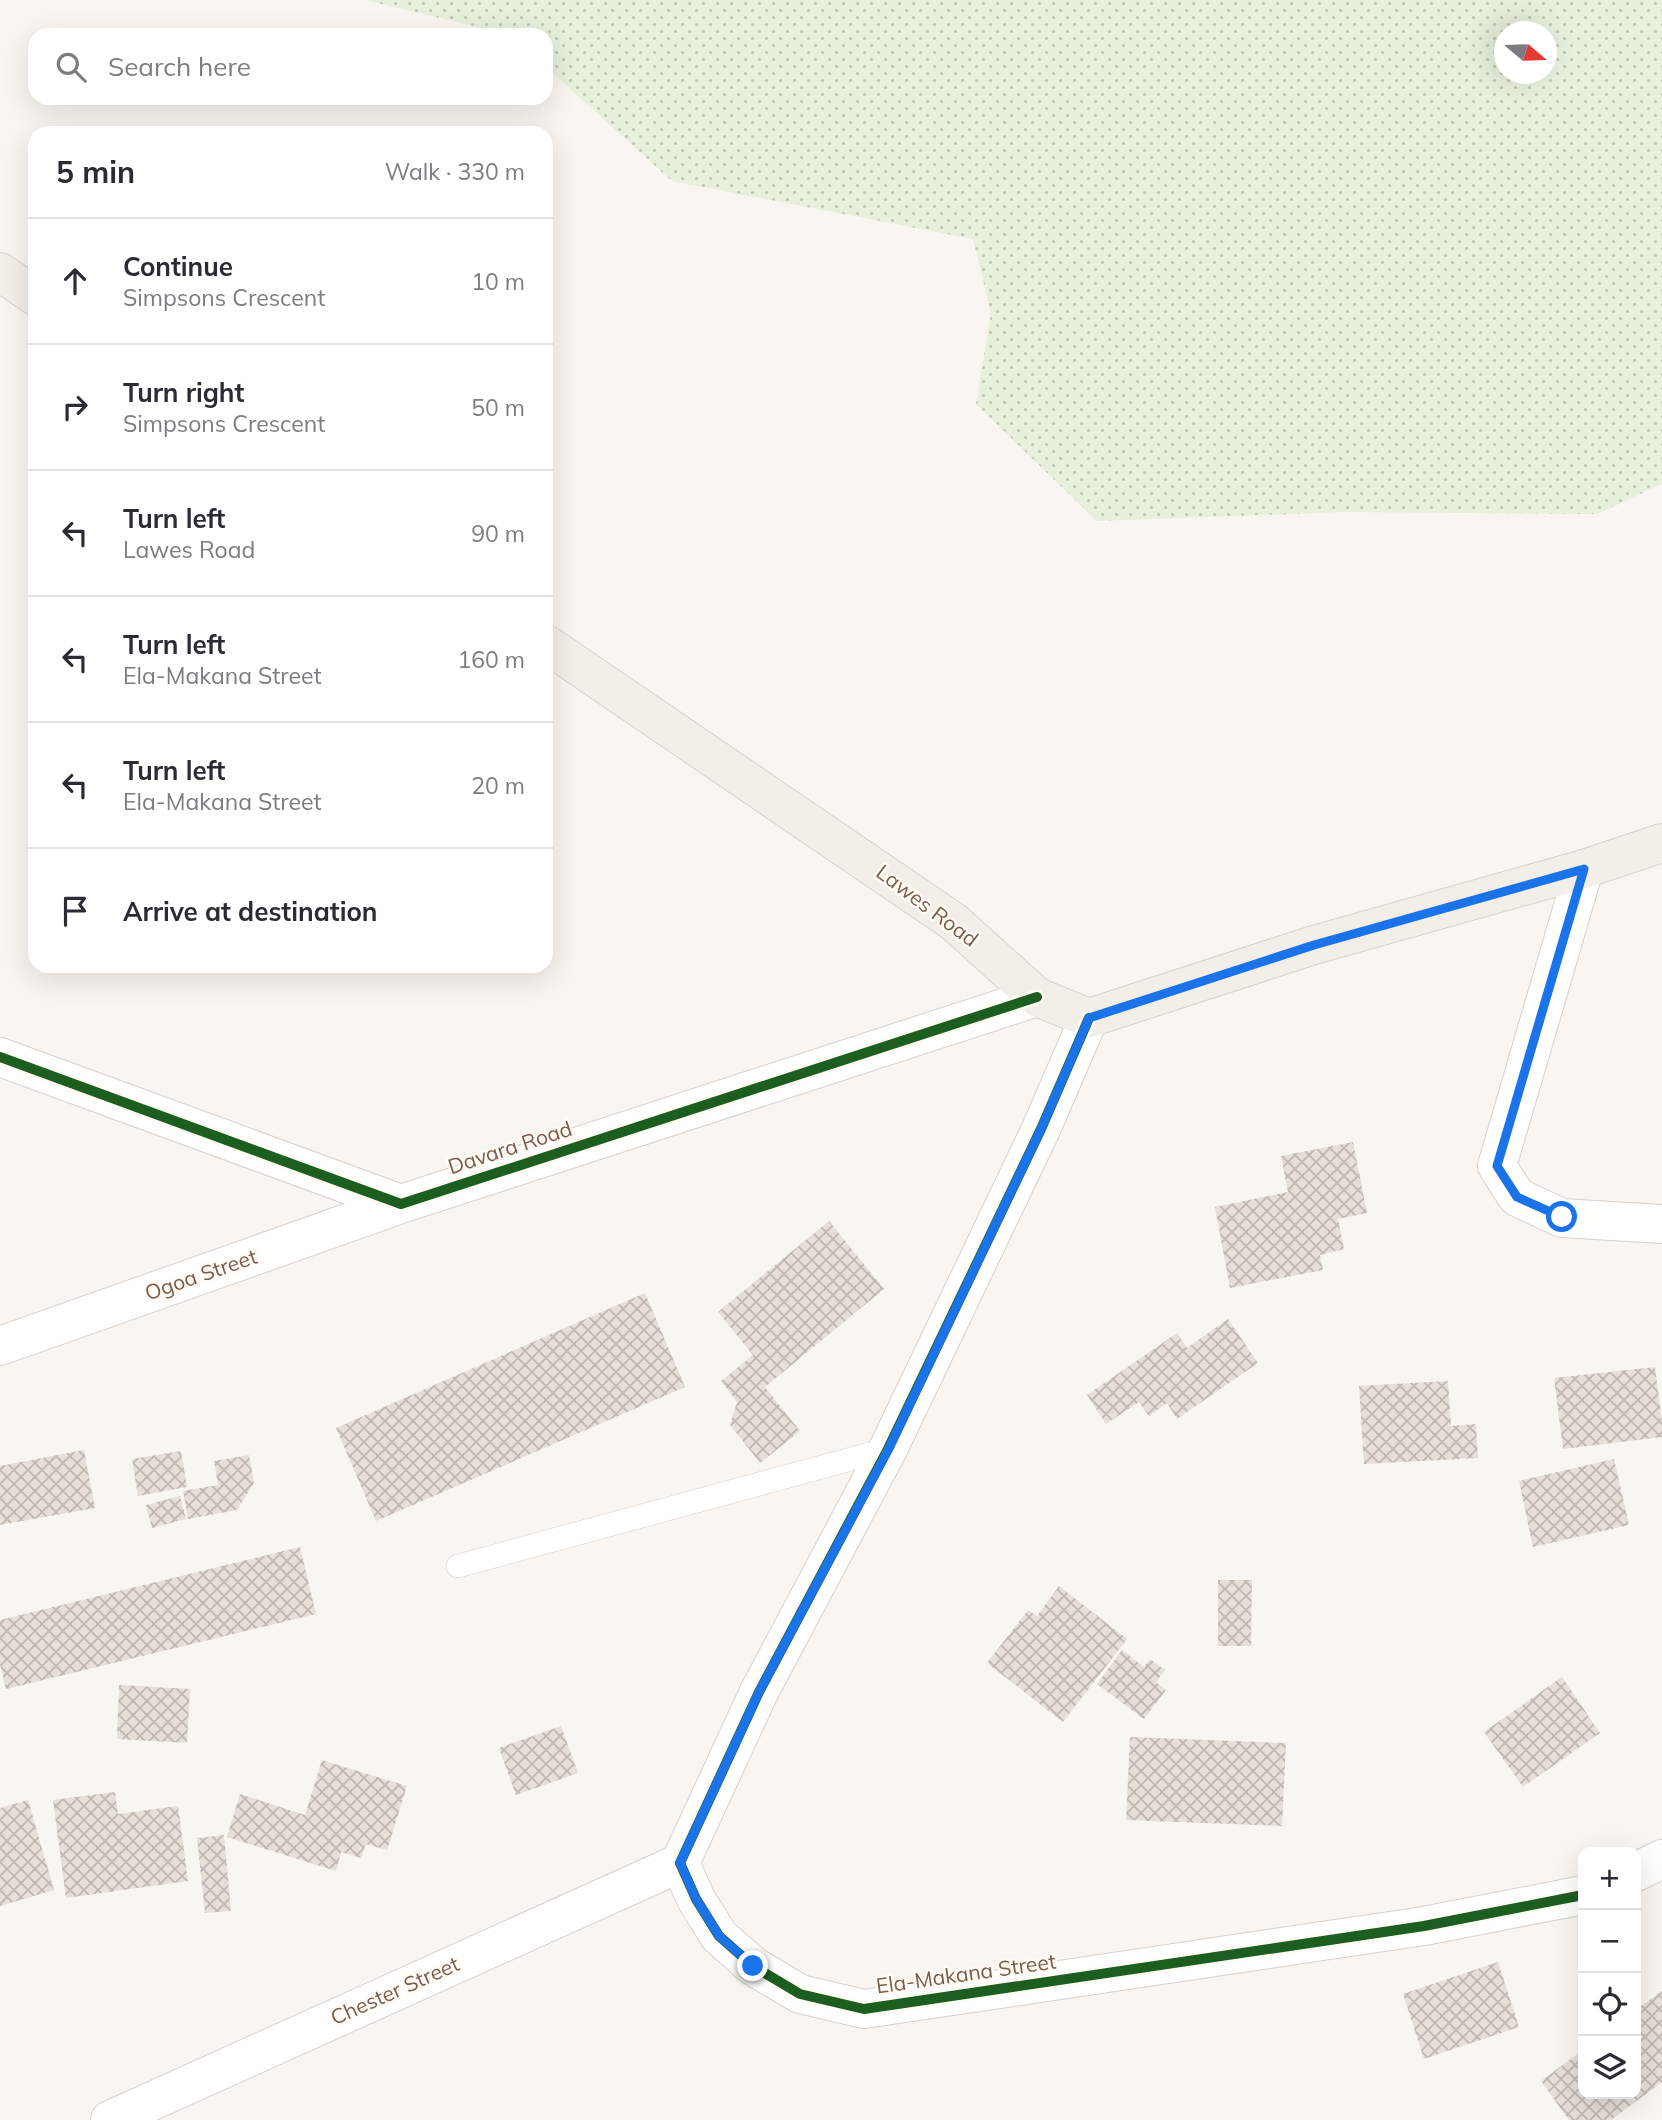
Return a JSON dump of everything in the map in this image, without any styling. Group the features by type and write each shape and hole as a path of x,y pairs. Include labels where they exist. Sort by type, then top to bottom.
{"main road":[{"path":"0,272 28,291"},
{"name":"Lawes Road","path":"553,649 954,922 1037,997 1089,1018"},
{"path":"1089,1018 1314,945 1584,869 1662,844"}],"street":[{"path":"1584,869 1497,1166 1517,1197 1562,1217 1662,1224"},
{"name":"Davara Road","path":"401,1204 1037,997"},
{"path":"680,1863 759,1692 888,1450 1041,1129 1089,1018"},
{"path":"0,1057 401,1204"},
{"name":"Ogoa Street","path":"0,1346 401,1204"},
{"path":"1641,1870 1662,1859"},
{"name":"Ela-Makana Street","path":"680,1863 696,1899 719,1936 753,1966 800,1994 863,2009 1424,1926 1578,1896"},
{"name":"Chester Street","path":"110,2120 680,1863"}],"lane":[{"path":"458,1566 888,1450"}],"green space":[{"path":"365,0 1662,0 1662,484 1597,514 1344,512 1097,521 976,404 991,313 973,239 672,181 553,73 553,28 482,28"}],"building":[{"path":"1353,1142 1367,1213 1338,1219 1344,1249 1320,1255 1323,1270 1230,1288 1215,1207 1288,1192 1281,1156"},
{"path":"829,1221 884,1289 765,1387 800,1431 760,1463 730,1425 737,1402 721,1381 753,1355 718,1312"},
{"path":"645,1293 685,1387 376,1521 336,1428"},
{"path":"1228,1319 1258,1363 1177,1419 1167,1403 1149,1416 1139,1402 1106,1424 1087,1395 1177,1333 1187,1348"},
{"path":"1655,1367 1662,1437 1563,1449 1554,1378"},
{"path":"1448,1381 1451,1426 1476,1424 1478,1458 1364,1464 1359,1386"},
{"path":"84,1450 95,1508 0,1525 0,1466"},
{"path":"181,1451 187,1487 138,1496 132,1459"},
{"path":"249,1455 254,1483 237,1510 188,1519 183,1491 218,1485 214,1461"},
{"path":"1614,1459 1629,1525 1533,1547 1519,1481"},
{"path":"180,1496 186,1519 152,1528 146,1505"},
{"path":"300,1547 316,1614 6,1689 0,1664 0,1620"},
{"path":"1218,1580 1252,1580 1251,1646 1218,1646"},
{"path":"1059,1586 1127,1639 1063,1722 987,1663 1028,1610 1037,1616"},
{"path":"1122,1650 1144,1667 1150,1659 1165,1670 1156,1682 1166,1690 1144,1719 1097,1684"},
{"path":"1562,1677 1600,1733 1523,1787 1484,1732"},
{"path":"119,1685 190,1689 187,1743 117,1739"},
{"path":"561,1726 578,1773 516,1795 499,1748"},
{"path":"1130,1737 1286,1743 1282,1826 1126,1820"},
{"path":"322,1760 407,1786 387,1850 366,1844 361,1858 341,1852 336,1871 227,1837 240,1794 305,1815"},
{"path":"115,1792 118,1814 178,1806 188,1881 66,1898 53,1800"},
{"path":"28,1800 54,1890 0,1906 0,1808"},
{"path":"224,1835 231,1911 205,1913 197,1838"},
{"path":"1498,1962 1519,2027 1424,2059 1403,1994"},
{"path":"1662,1991 1662,2082 1641,2098 1641,2036 1641,2006"},
{"path":"1578,2054 1578,2099 1639,2099 1611,2120 1569,2120 1541,2081"}],"cycle path":[{"path":"0,1057 401,1204 1037,997"},
{"path":"1089,1018 1041,1129 888,1449 759,1692 680,1863 696,1899 719,1936 753,1966 800,1994 864,2009 1424,1926 1578,1896"}],"route":[{"path":"753,1966 719,1936 696,1899 680,1863 759,1692 888,1450 1041,1129 1089,1018 1314,945 1584,869 1497,1166 1517,1197 1562,1217"}]}
